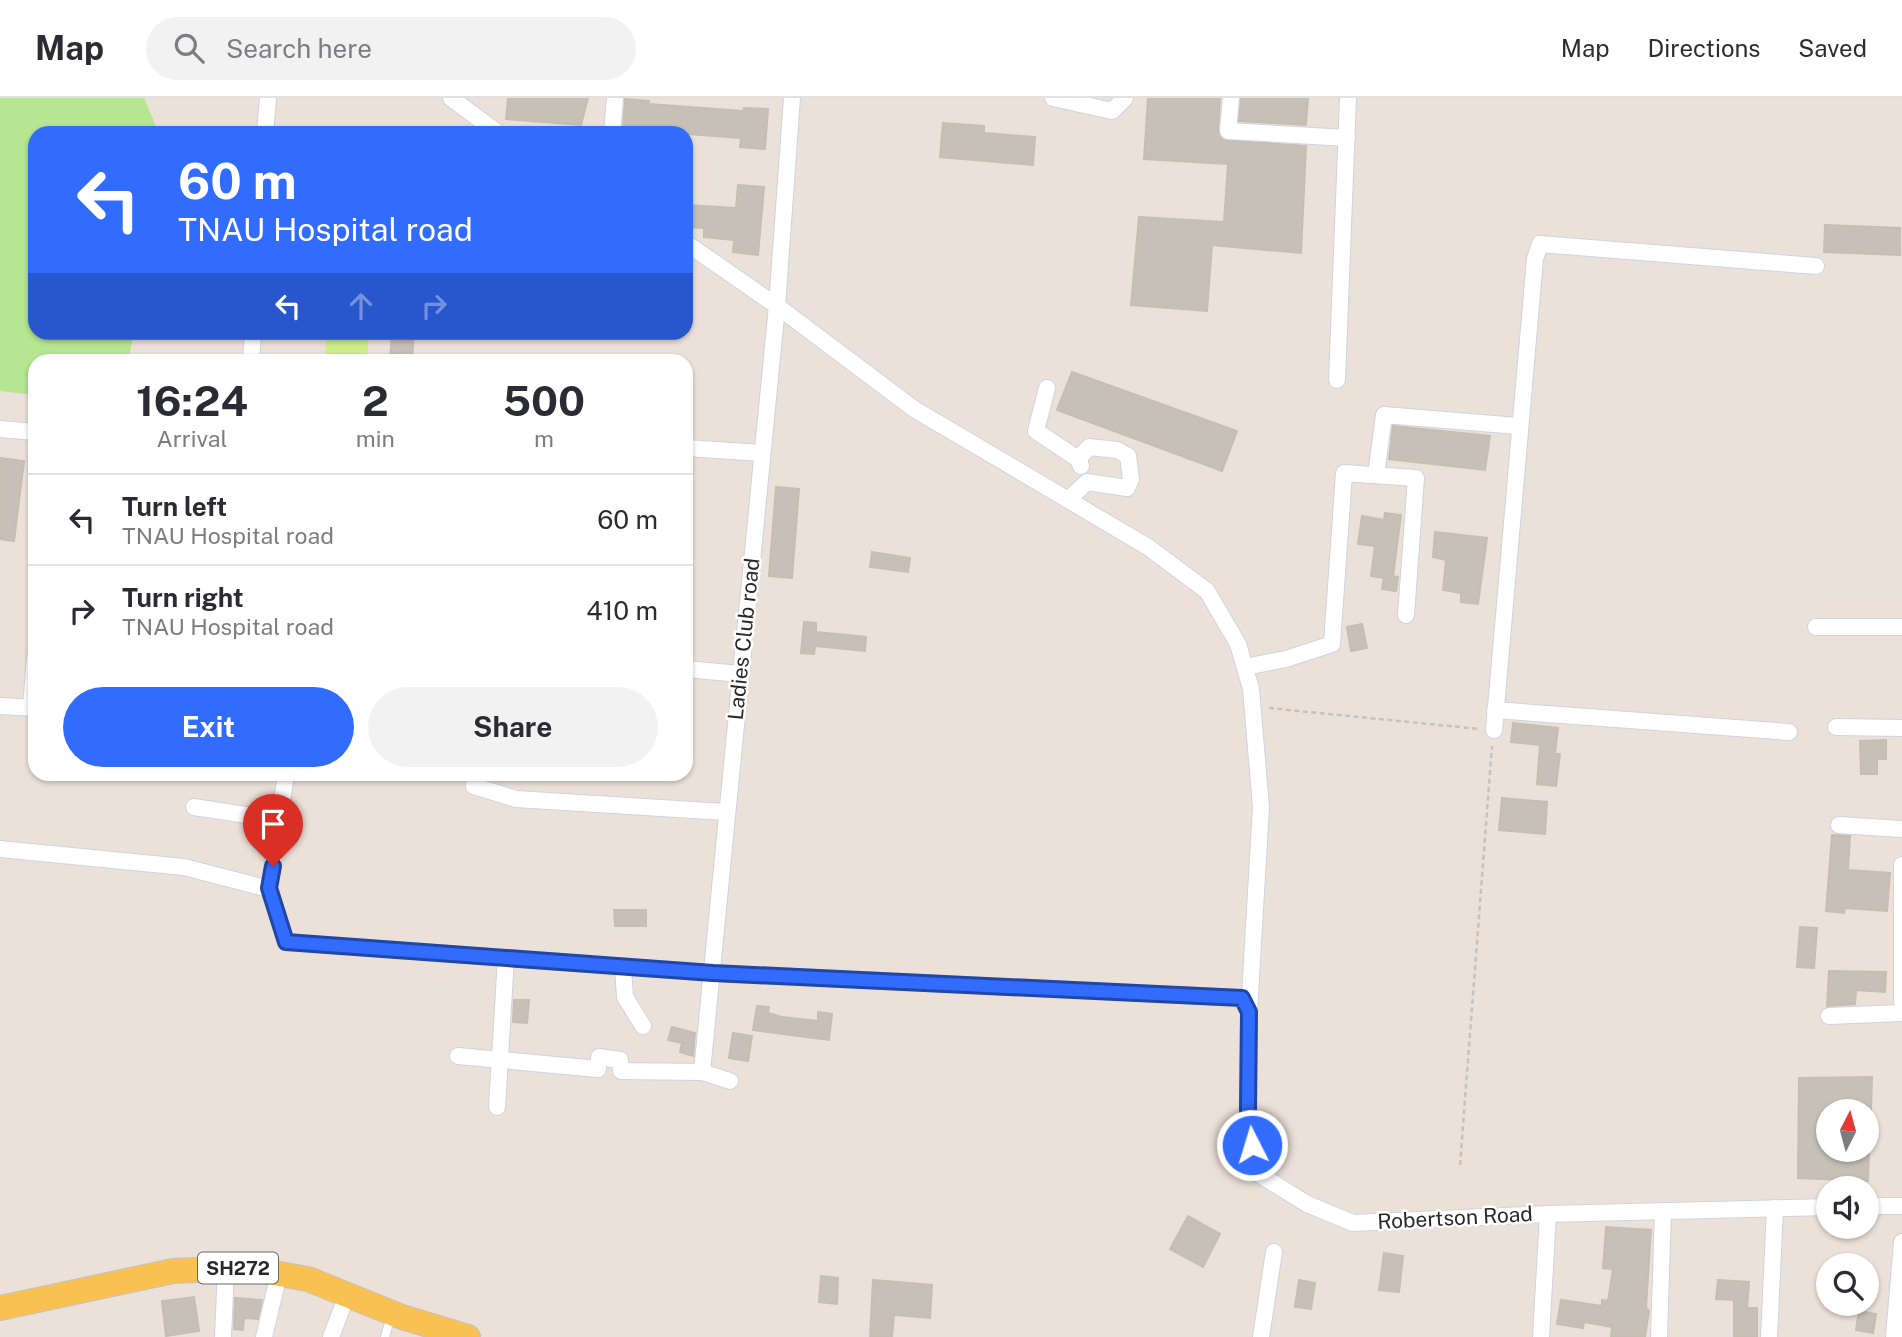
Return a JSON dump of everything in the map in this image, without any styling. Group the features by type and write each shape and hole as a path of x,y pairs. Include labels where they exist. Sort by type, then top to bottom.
{"main road":[{"name":"SH272","path":"0,1308 173,1271 245,1268 308,1279 392,1313 468,1337"}],"street":[{"path":"266,126 268,98"},
{"path":"451,98 489,126"},
{"path":"613,126 615,98"},
{"name":"Ladies Club road","path":"702,1072 777,306 792,98"},
{"path":"1053,98 1112,111 1125,98"},
{"path":"1231,98 1227,131 1347,138"},
{"path":"1337,380 1348,98"},
{"path":"1494,730 1518,426 1535,259 1540,244 1816,266"},
{"path":"693,248 777,306 914,409 1148,547 1208,592 1238,644 1252,706 1261,807 1249,1012"},
{"path":"1047,388 1036,431 1078,459 1087,482"},
{"path":"1376,475 1384,415 1518,426"},
{"path":"0,429 28,431"},
{"path":"1078,459 1089,447 1116,450 1128,456 1131,479 1127,488 1087,482"},
{"path":"693,448 762,453"},
{"path":"1245,667 1286,659 1332,644 1344,473 1416,478 1406,615"},
{"path":"1068,500 1087,482"},
{"path":"1816,627 1902,626"},
{"path":"693,670 740,674"},
{"path":"0,706 28,708"},
{"path":"1495,710 1789,732"},
{"path":"1836,727 1902,728"},
{"path":"285,781 269,888 286,942 713,973 1242,998 1249,1012"},
{"path":"474,781 474,786 516,799 726,812"},
{"path":"194,807 279,820"},
{"path":"1839,825 1902,829"},
{"path":"0,849 184,867 269,888"},
{"path":"1902,865 1902,1002"},
{"path":"497,1107 506,958"},
{"path":"624,967 625,997 643,1026"},
{"name":"Robertson Road","path":"1249,1012 1248,1109 1254,1171 1307,1204 1353,1223 1548,1214 1816,1207"},
{"path":"1829,1016 1902,1013"},
{"path":"458,1056 598,1069 600,1057 620,1060 621,1071 702,1072 730,1081"},
{"path":"1879,1206 1902,1206"},
{"path":"1769,1337 1774,1208"},
{"path":"1659,1337 1663,1211"},
{"path":"1541,1337 1548,1214"},
{"path":"1894,1337 1902,1242"},
{"path":"1261,1337 1274,1252"},
{"path":"223,1337 226,1268"},
{"path":"264,1337 279,1274"},
{"path":"331,1337 347,1295"}],"lane":[{"path":"385,1337 392,1313"}],"path":[{"path":"1252,706 1494,730 1460,1165"}],"green space":[{"path":"0,98 144,98 155,126 28,126 28,340 132,340 130,353 28,354 28,394 0,391"},
{"path":"326,340 368,340 367,354 325,354"}],"building":[{"path":"508,98 588,98 581,125 506,119"},
{"path":"1148,98 1220,98 1218,131 1223,140 1306,146 1301,253 1212,245 1207,311 1131,305 1139,217 1224,222 1228,164 1144,159"},
{"path":"1241,98 1308,98 1306,125 1239,121"},
{"path":"625,99 649,101 649,104 743,111 744,108 768,109 765,149 740,147 741,138 693,134 693,126 623,126"},
{"path":"943,123 984,126 984,133 1035,137 1033,165 940,157"},
{"path":"738,185 764,187 758,255 733,252 734,240 704,237 704,228 693,227 693,205 736,208"},
{"path":"1825,225 1900,228 1900,255 1824,252"},
{"path":"391,340 413,340 412,354 390,354"},
{"path":"1072,372 1237,431 1222,471 1057,410"},
{"path":"1393,426 1490,436 1485,470 1389,459"},
{"path":"0,458 24,461 14,541 0,539"},
{"path":"776,487 799,489 792,578 769,576"},
{"path":"1385,513 1401,515 1393,576 1398,577 1396,591 1382,589 1384,578 1371,576 1375,546 1358,544 1362,516 1384,520"},
{"path":"1435,532 1487,538 1478,604 1461,602 1461,593 1443,590 1446,560 1433,557"},
{"path":"872,552 910,558 908,572 870,567"},
{"path":"804,622 816,623 816,632 866,637 865,651 815,646 814,654 801,653"},
{"path":"1362,624 1367,648 1351,651 1347,627"},
{"path":"1513,723 1558,728 1555,754 1560,754 1556,786 1537,784 1540,745 1511,742"},
{"path":"1886,740 1886,759 1877,759 1877,774 1861,774 1860,741"},
{"path":"1502,798 1547,802 1545,834 1499,830"},
{"path":"1832,835 1850,836 1848,870 1890,873 1887,911 1845,908 1844,913 1826,911"},
{"path":"614,910 646,910 646,926 615,926"},
{"path":"1800,927 1817,928 1814,968 1797,967"},
{"path":"1829,971 1886,972 1885,992 1856,990 1855,1004 1827,1006"},
{"path":"514,1000 529,1000 527,1023 513,1022"},
{"path":"757,1006 769,1007 768,1013 782,1017 818,1021 818,1012 832,1014 829,1040 753,1030"},
{"path":"672,1027 695,1033 693,1056 680,1052 682,1043 668,1040"},
{"path":"733,1033 752,1036 748,1061 729,1058"},
{"path":"1872,1077 1871,1099 1816,1099 1816,1162 1869,1162 1868,1176 1798,1178 1799,1078"},
{"path":"1188,1216 1220,1234 1203,1267 1170,1249"},
{"path":"1606,1227 1651,1230 1646,1307 1649,1311 1645,1337 1611,1337 1612,1327 1584,1322 1583,1328 1557,1324 1561,1300 1602,1306 1602,1300 1608,1301 1613,1269 1603,1268"},
{"path":"1384,1253 1403,1256 1399,1292 1379,1290"},
{"path":"821,1276 838,1278 837,1304 819,1302"},
{"path":"873,1280 932,1285 930,1318 894,1315 892,1337 870,1337"},
{"path":"1299,1280 1315,1283 1311,1309 1295,1307"},
{"path":"1718,1280 1749,1282 1747,1308 1757,1308 1757,1337 1734,1337 1734,1300 1716,1299"},
{"path":"194,1297 199,1331 166,1336 162,1301"},
{"path":"235,1298 262,1300 258,1319 244,1318 243,1330 234,1329"},
{"path":"1858,1316 1876,1316 1873,1333 1856,1330"}],"route":[{"path":"273,866 269,888 286,942 713,973 1242,998 1249,1012 1248,1109 1252,1145"}]}
